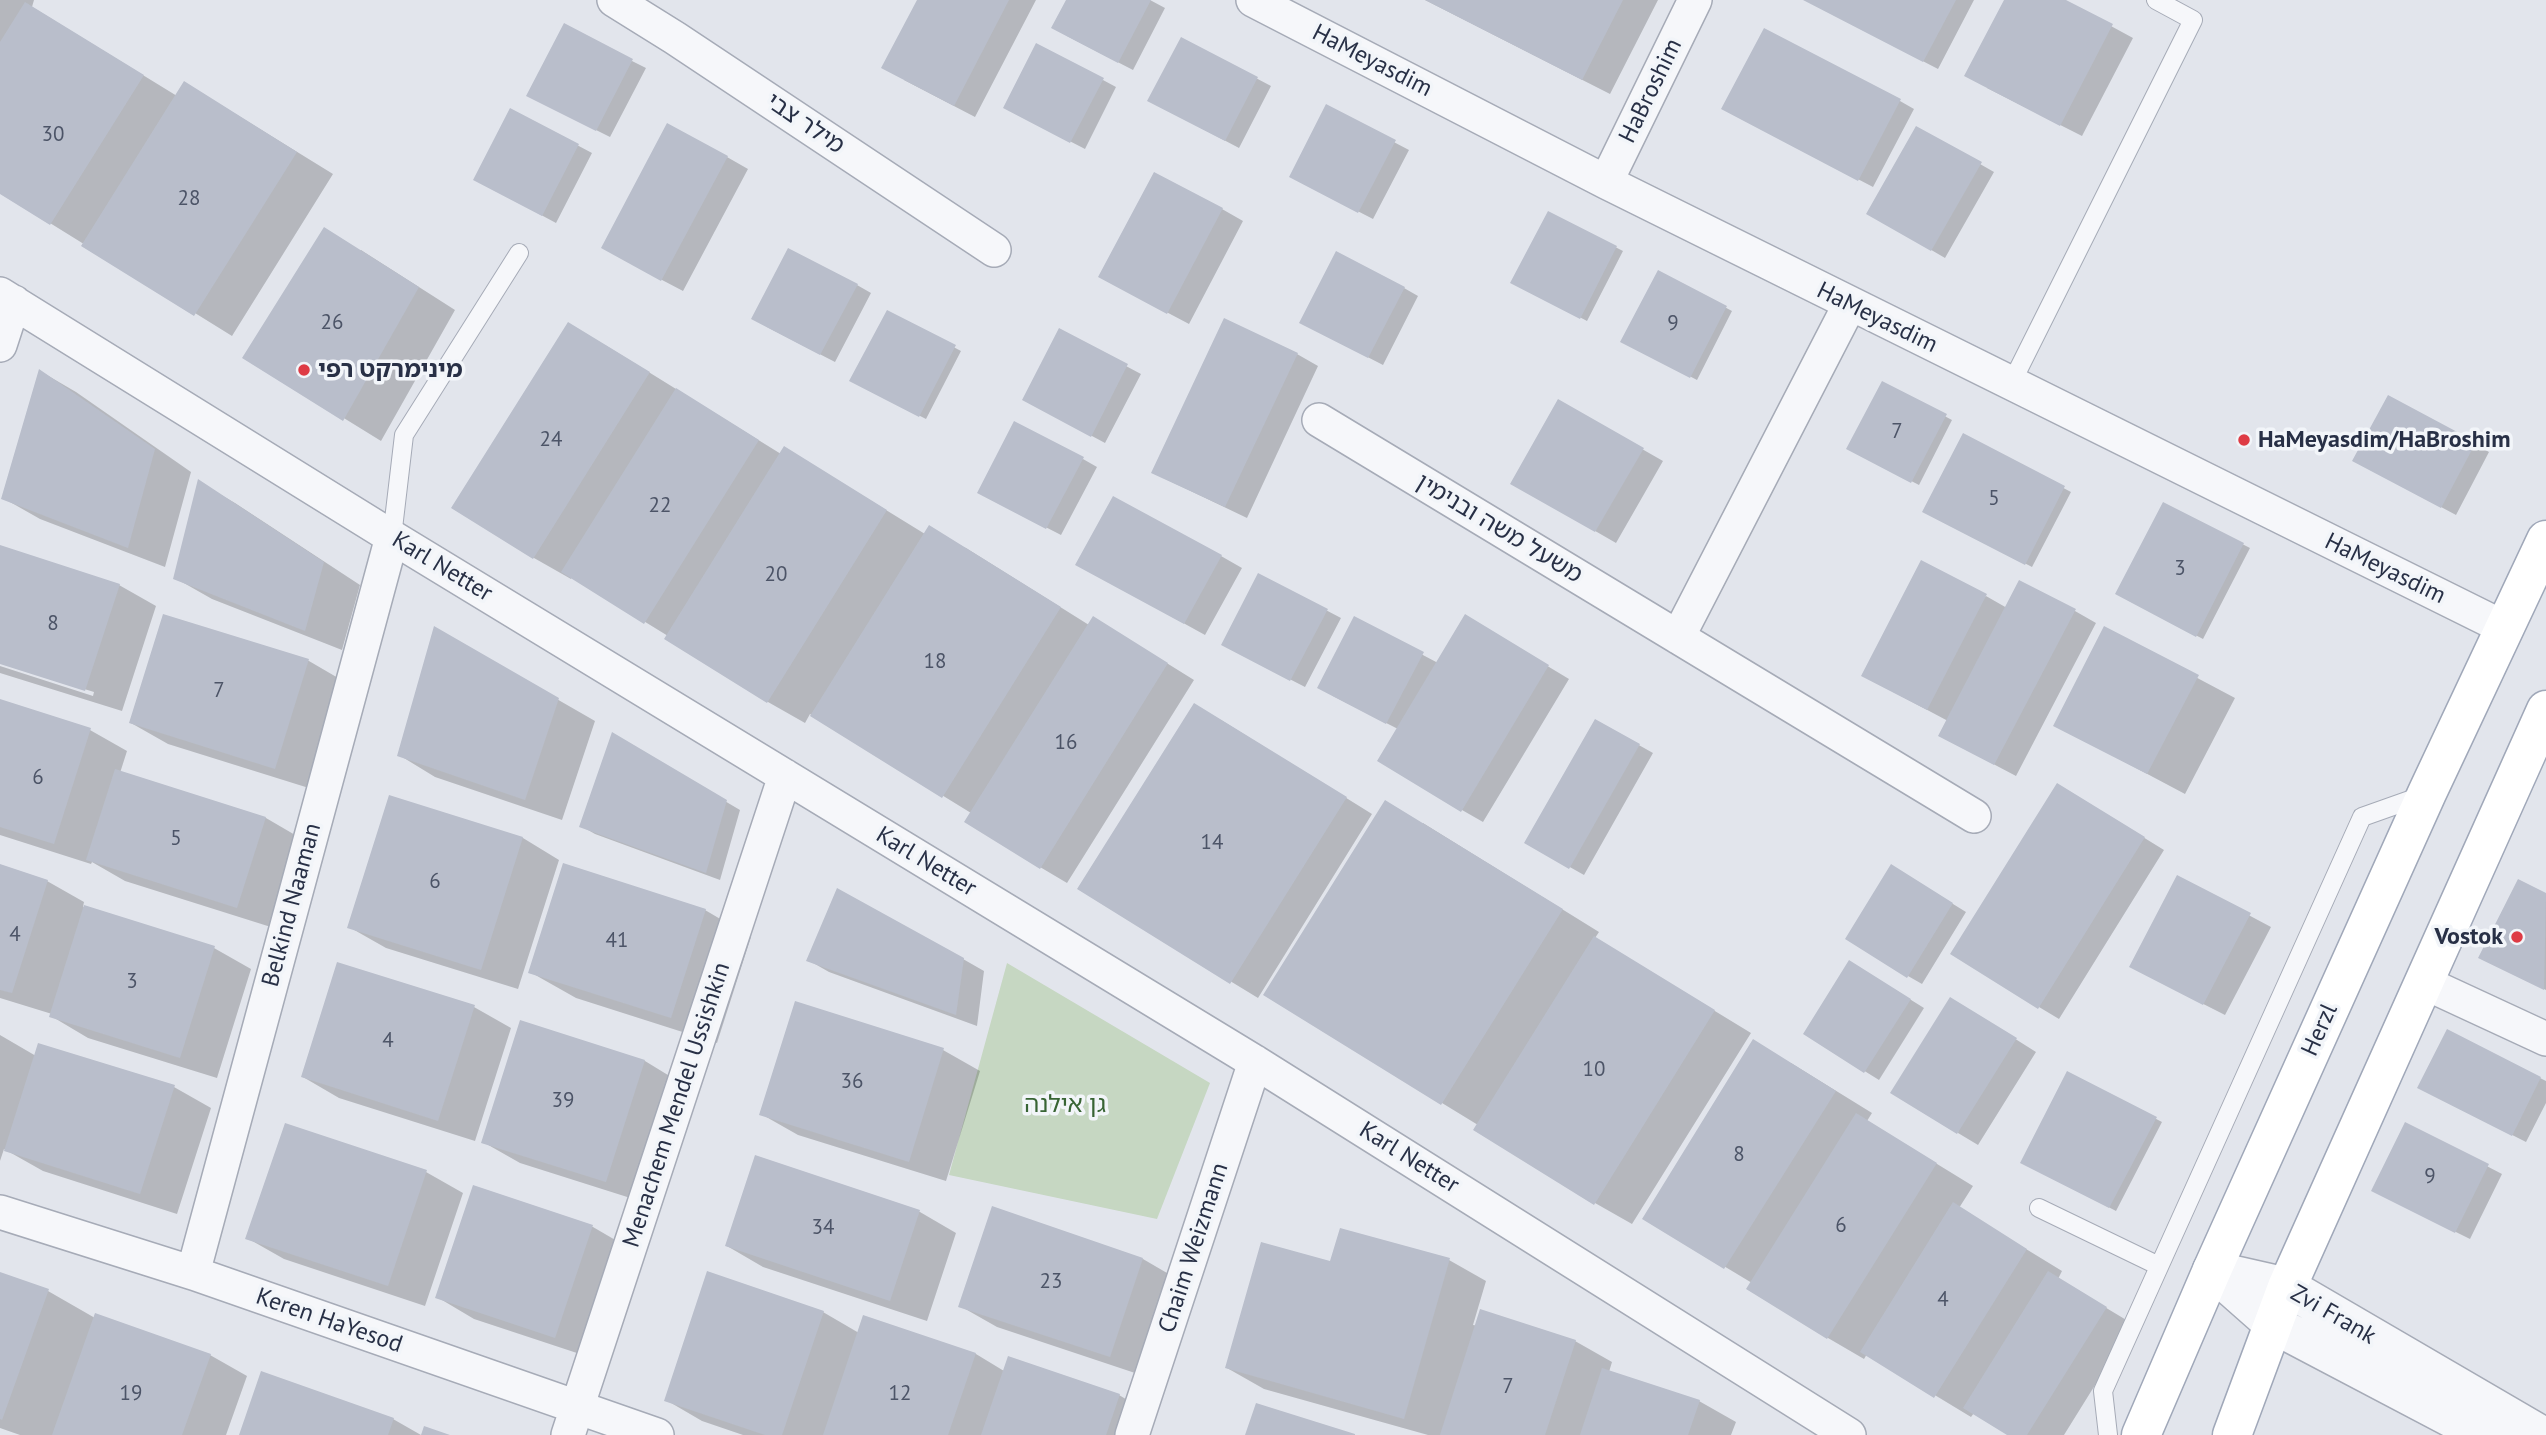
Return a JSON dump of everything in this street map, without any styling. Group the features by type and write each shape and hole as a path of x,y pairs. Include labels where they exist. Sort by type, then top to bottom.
{"main road":[{"name":"Herzl","path":"2141,1435 2212,1270 2427,793 2546,540"},
{"path":"2232,1435 2287,1287 2546,710"}],"street":[{"name":"מילר צבי","path":"614,0 994,250"},
{"name":"HaMeyasdim","path":"1253,0 1606,182 2505,628"},
{"name":"HaBroshim","path":"1606,182 1695,0"},
{"path":"0,345 7,298"},
{"name":"Karl Netter","path":"7,298 392,537 1255,1062 1849,1435"},
{"path":"1678,637 1850,304"},
{"name":"משעל משה ובנימין","path":"1319,420 1974,816"},
{"name":"Belkind Naaman","path":"193,1273 392,537"},
{"name":"Menachem Mendel Ussishkin","path":"572,1422 786,776"},
{"path":"2423,982 2546,1040"},
{"name":"Chaim Weizmann","path":"1132,1435 1255,1062"},
{"name":"Keren HaYesod","path":"0,1212 193,1273 572,1422 657,1435"},
{"name":"Zvi Frank","path":"2212,1270 2287,1287 2542,1435"},
{"name":"Zvi Frank","path":"2212,1270 2273,1324 2484,1435"}],"lane":[{"path":"2011,384 2193,20 2156,0"},
{"path":"392,537 404,435 519,253"},
{"path":"2108,1435 2103,1391 2362,817 2427,793"},
{"path":"2039,1208 2159,1266"}],"green space":[{"name":"גן אילנה","path":"1007,963 1210,1083 1157,1219 949,1175"}],"building":[{"path":"917,0 1009,0 954,106 881,68"},
{"path":"1066,0 1151,0 1118,63 1051,28"},
{"path":"1425,0 1623,0 1582,80"},
{"path":"1803,0 1956,0 1923,62"},
{"path":"2004,0 2066,0 2113,24 2060,126 1964,76"},
{"path":"25,2 144,75 50,225 0,194 0,42"},
{"path":"564,23 633,59 596,131 526,96"},
{"path":"1764,28 1901,99 1858,181 1721,109"},
{"path":"1181,37 1258,77 1225,141 1147,101"},
{"path":"1036,43 1104,78 1070,143 1003,108"},
{"path":"184,81 297,152 194,316 81,246"},
{"path":"1326,104 1396,140 1358,213 1289,177"},
{"path":"510,108 579,144 542,216 473,180"},
{"path":"667,123 728,156 661,281 601,248"},
{"path":"1916,126 1982,162 1931,251 1866,214"},
{"path":"1154,172 1223,208 1167,314 1098,277"},
{"path":"1548,211 1617,246 1580,319 1510,283"},
{"path":"324,227 419,287 343,421 242,358"},
{"path":"788,248 858,284 820,355 751,319"},
{"path":"1336,251 1405,287 1368,358 1299,323"},
{"path":"1658,270 1727,306 1690,378 1620,342"},
{"path":"887,310 956,345 919,417 849,381"},
{"path":"1224,318 1298,353 1225,507 1151,473"},
{"path":"568,322 650,372 533,559 451,508"},
{"path":"1059,328 1128,364 1091,437 1022,400"},
{"path":"39,369 155,449 128,548 1,499"},
{"path":"1882,381 1947,414 1911,483 1846,449"},
{"path":"676,388 759,440 644,624 561,572"},
{"path":"2388,395 2476,442 2441,508 2352,461"},
{"path":"1558,399 1644,448 1595,532 1510,484"},
{"path":"1014,421 1084,457 1046,529 977,493"},
{"path":"1963,433 2065,486 2025,565 1922,512"},
{"path":"784,446 887,510 767,703 664,639"},
{"path":"198,479 324,562 305,631 173,579"},
{"path":"1113,496 1222,555 1184,624 1075,565"},
{"path":"2163,502 2244,543 2196,637 2115,594"},
{"path":"929,525 1061,607 942,798 810,716"},
{"path":"0,545 120,584 85,691 0,664"},
{"path":"1921,560 1987,594 1927,710 1861,676"},
{"path":"1258,573 1328,609 1290,681 1221,645"},
{"path":"2019,580 2076,609 1994,765 1938,736"},
{"path":"163,614 309,659 275,769 129,723"},
{"path":"1465,614 1549,665 1461,812 1377,761"},
{"path":"1093,616 1168,663 1040,869 964,822"},
{"path":"1354,616 1424,652 1386,724 1317,688"},
{"path":"434,626 559,698 525,800 397,756"},
{"path":"2104,626 2199,675 2147,774 2053,726"},
{"path":"0,699 91,728 54,844 0,827"},
{"path":"1194,703 1347,797 1230,984 1077,889"},
{"path":"1595,719 1640,744 1569,869 1524,843"},
{"path":"612,732 727,800 706,873 579,827"},
{"path":"115,769 266,817 237,908 86,860"},
{"path":"2057,783 2145,837 2038,1009 1950,954"},
{"path":"389,795 523,837 481,970 347,928"},
{"path":"1385,800 1563,909 1441,1105 1263,995"},
{"path":"563,863 706,909 671,1018 528,973"},
{"path":"0,864 48,880 12,993 0,990"},
{"path":"1891,864 1953,903 1907,978 1845,939"},
{"path":"2177,875 2251,913 2203,1005 2129,967"},
{"name":"Vostok","path":"2518,879 2546,893 2544,990 2478,958"},
{"path":"837,888 964,958 956,1015 806,961"},
{"path":"84,905 215,946 180,1058 49,1017"},
{"path":"1594,936 1715,1010 1594,1205 1473,1130"},
{"path":"1849,960 1911,999 1864,1073 1803,1034"},
{"path":"337,962 475,1005 438,1121 301,1077"},
{"path":"1950,997 2017,1038 1957,1134 1890,1093"},
{"path":"795,1001 944,1048 909,1162 759,1115"},
{"path":"520,1020 645,1060 606,1182 481,1143"},
{"path":"2447,1029 2541,1077 2512,1136 2417,1088"},
{"path":"1753,1039 1836,1091 1724,1269 1642,1219"},
{"path":"38,1043 175,1085 140,1194 4,1151"},
{"path":"2067,1071 2157,1117 2109,1208 2020,1163"},
{"path":"1856,1113 1937,1163 1827,1339 1746,1289"},
{"path":"2405,1122 2489,1164 2455,1233 2371,1191"},
{"path":"285,1123 427,1170 388,1286 245,1239"},
{"path":"755,1155 920,1210 890,1301 725,1246"},
{"path":"473,1185 593,1225 555,1338 435,1298"},
{"path":"1953,1202 2027,1249 1934,1398 1860,1352"},
{"path":"992,1206 1143,1258 1110,1357 958,1307"},
{"path":"1340,1228 1450,1258 1404,1419 1225,1368 1261,1242 1330,1261"},
{"path":"707,1271 824,1311 782,1435 765,1435 664,1401"},
{"path":"2048,1271 2107,1307 2027,1435 2007,1435 1963,1408"},
{"path":"0,1272 49,1289 2,1420 0,1419"},
{"path":"1480,1309 1576,1340 1545,1435 1440,1435"},
{"path":"95,1313 211,1354 182,1435 52,1435"},
{"path":"863,1315 976,1353 948,1435 823,1435"},
{"path":"1008,1356 1120,1394 1106,1435 981,1435"},
{"path":"1602,1368 1700,1400 1688,1435 1580,1435"},
{"path":"261,1371 394,1418 388,1435 239,1435"},
{"path":"1256,1403 1355,1434 1355,1435 1245,1435"},
{"path":"424,1426 450,1435 421,1435"}],"place":[{"name":"מינימרקט רפי","path":"304,370"},
{"name":"HaMeyasdim/HaBroshim","path":"2244,440"},
{"name":"Vostok","path":"2517,937"}]}
